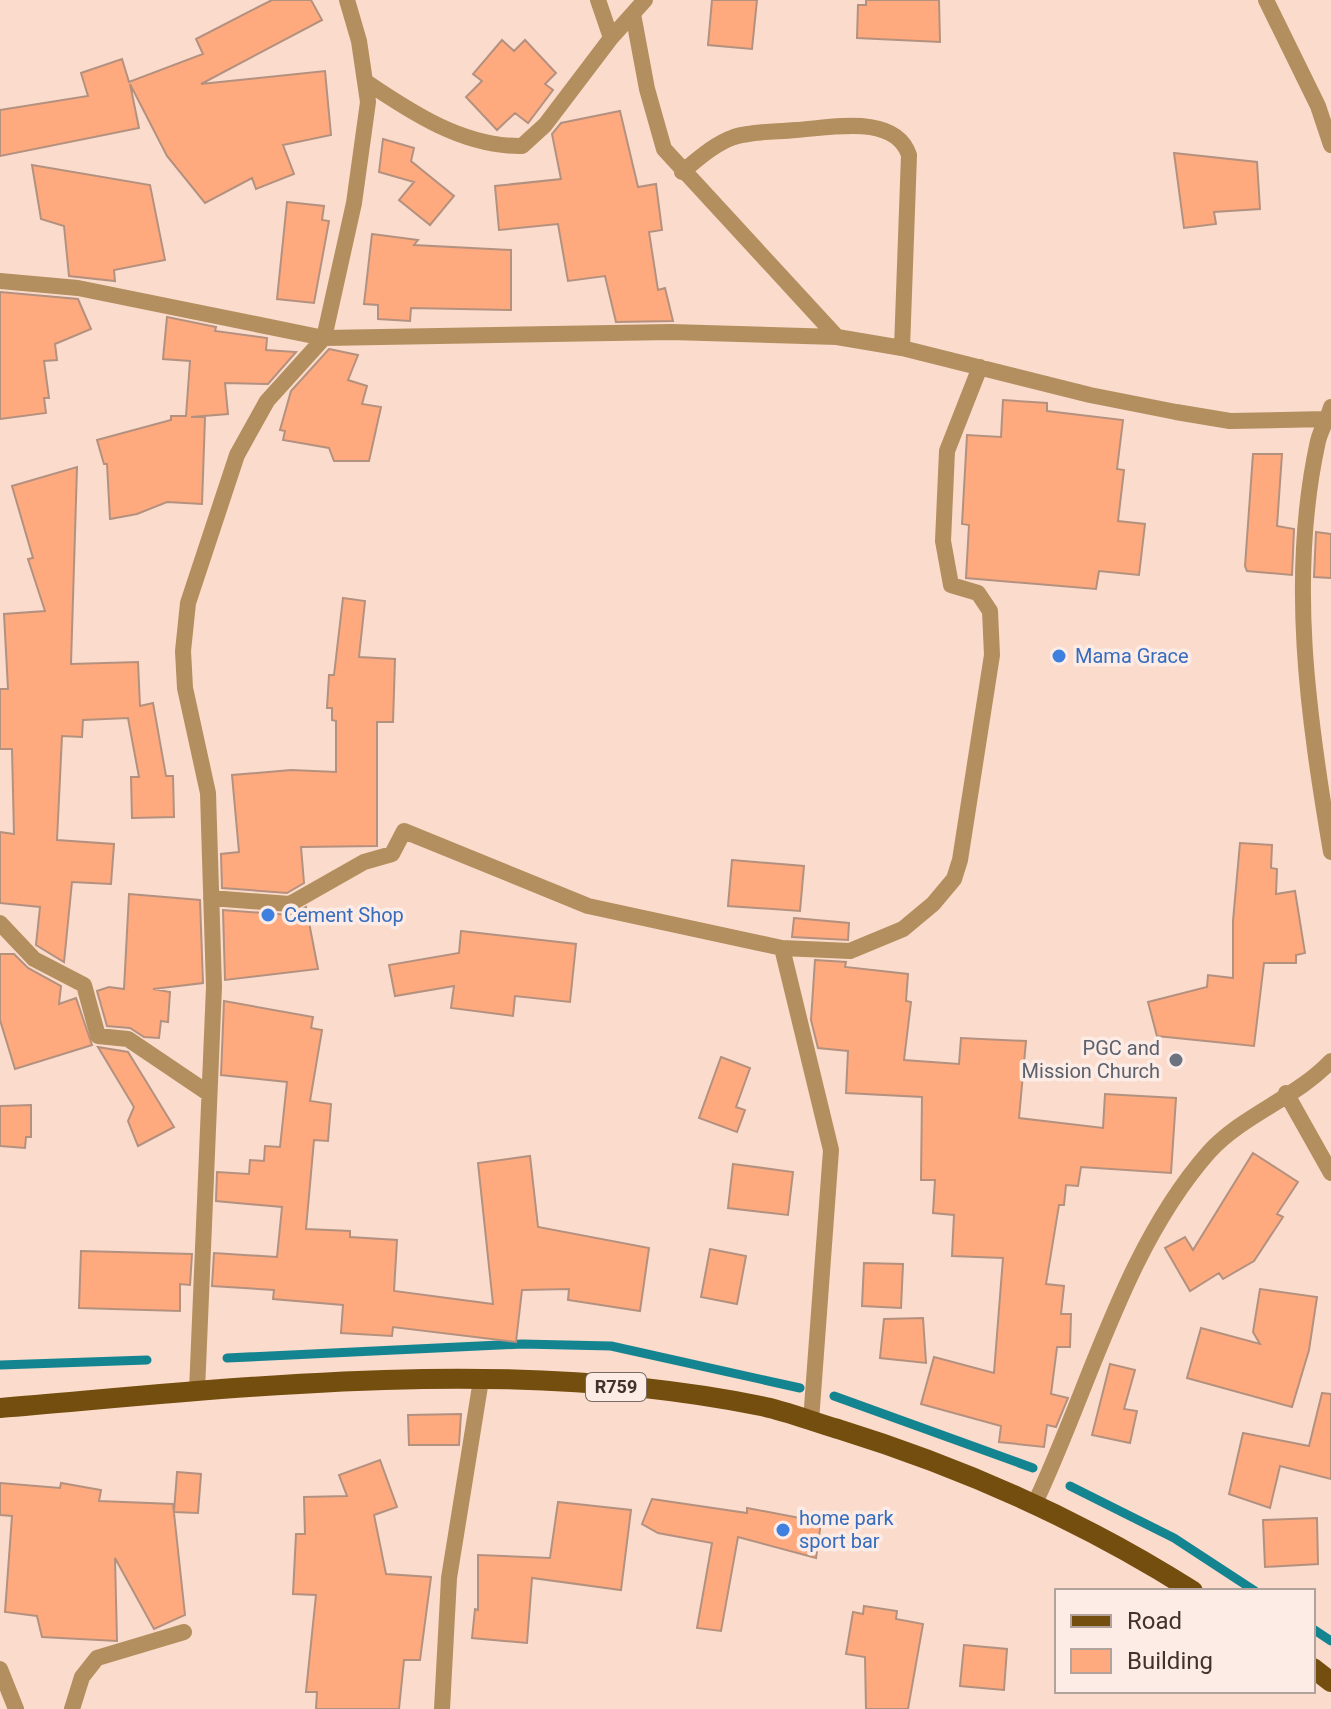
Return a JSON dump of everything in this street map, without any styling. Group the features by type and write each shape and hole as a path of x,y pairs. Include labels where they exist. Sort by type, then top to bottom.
{"main road":[{"name":"R759","path":"0,1408 286,1384 481,1380 662,1391 763,1406 903,1449 1034,1505 1189,1589"},
{"path":"1315,1670 1331,1682"}],"street":[{"path":"197,1391 214,987 208,793 185,688 183,651 188,603 237,455 267,401 324,338 354,203 368,102 347,0"},
{"path":"598,0 611,38"},
{"path":"365,81 402,105 476,142 522,146 545,125 611,38 645,0"},
{"path":"1266,0 1318,106 1331,145"},
{"path":"633,14 655,123 664,149 837,337"},
{"path":"682,172 713,147 735,137 862,126 896,136 906,145 909,155 902,348"},
{"path":"0,281 78,288 324,338 671,332 837,337 902,348 1090,395 1230,421 1327,425 1301,572 1305,664 1331,852"},
{"path":"211,898 290,904 364,862 392,854 404,831 588,906 782,948 850,951 903,929 933,904 954,879 964,836 992,655 990,611 978,593 951,585 943,541 947,451 980,367"},
{"path":"0,923 34,959 84,985 98,1036 128,1039 208,1093"},
{"path":"782,948 831,1150 811,1421"},
{"path":"1034,1505 1066,1438 1124,1295 1168,1202 1211,1150 1251,1116 1331,1061"},
{"path":"1286,1093 1331,1173"},
{"path":"442,1709 449,1578 481,1380"},
{"path":"72,1709 82,1677 97,1658 184,1632"},
{"path":"0,1669 16,1709"}],"building":[{"path":"272,0 311,0 322,20 201,84 325,71 331,135 283,145 294,174 256,189 252,178 205,203 167,156 130,84 139,128 0,156 0,110 88,96 81,73 122,59 129,82 203,54 196,39"},
{"path":"712,0 757,0 752,49 708,45"},
{"path":"866,0 939,0 940,42 857,38 858,5 866,5"},
{"path":"502,40 514,51 525,40 556,73 545,84 553,90 528,123 515,113 497,130 466,97 482,81 473,74"},
{"path":"620,111 638,187 656,184 662,230 649,232 658,290 665,288 673,321 616,322 605,276 568,281 558,224 499,230 495,186 561,179 552,134 561,123"},
{"path":"383,139 414,148 411,161 454,196 430,225 399,200 414,182 379,172"},
{"path":"1174,153 1257,162 1260,209 1214,212 1216,224 1184,228"},
{"path":"32,165 150,185 165,260 114,270 115,281 69,276 64,226 41,219"},
{"path":"287,202 324,206 322,220 329,221 314,303 277,299"},
{"path":"372,234 418,240 414,245 511,250 511,310 411,308 410,321 378,319 378,305 364,304"},
{"path":"0,292 78,299 91,329 55,344 57,360 44,361 49,398 44,398 46,413 0,419"},
{"path":"167,317 216,327 215,331 267,338 266,350 296,352 268,384 225,383 228,414 191,417 205,417 202,504 167,502 137,514 110,519 107,464 104,464 97,440 171,420 171,416 186,416 190,361 163,359"},
{"path":"329,349 358,355 348,380 367,386 362,404 381,407 369,461 334,461 329,448 283,440 285,431 280,430 291,391"},
{"path":"1003,400 1047,403 1047,411 1123,420 1117,469 1124,470 1118,521 1145,524 1139,575 1099,571 1096,589 966,578 969,525 962,524 967,435 1001,437"},
{"path":"1253,454 1282,454 1277,526 1294,529 1292,575 1247,571 1245,566"},
{"path":"77,467 71,664 138,662 140,706 153,703 166,776 173,776 174,817 132,818 131,777 139,777 128,718 83,720 82,737 62,736 57,840 114,844 111,884 72,882 64,962 36,945 40,907 0,903 0,832 14,834 12,749 0,749 0,689 8,689 4,614 45,611 28,559 33,558 12,486"},
{"path":"1316,532 1331,534 1331,578 1314,577"},
{"path":"343,598 365,601 359,657 395,659 393,722 377,722 377,846 301,847 304,883 287,893 222,888 221,854 239,852 232,775 291,770 336,772 336,721 332,720 332,708 327,708 329,675 334,675"},
{"path":"1240,843 1272,845 1271,868 1277,869 1276,894 1295,891 1305,953 1296,955 1296,963 1264,963 1254,1046 1157,1036 1148,1002 1207,987 1208,975 1233,978 1233,921"},
{"path":"732,860 804,866 800,911 728,906"},
{"path":"129,894 200,900 203,983 153,989 170,992 168,1022 161,1021 159,1038 144,1037 130,1028 107,1026 97,991 109,987 124,989"},
{"path":"306,907 318,969 225,980 223,910 289,915"},
{"path":"794,918 849,923 848,940 792,937"},
{"path":"461,931 576,944 570,1002 515,996 513,1016 451,1008 454,986 395,996 389,965 459,953"},
{"path":"0,954 14,954 28,968 61,986 59,1004 76,998 92,1045 15,1069 0,1020"},
{"path":"815,960 846,962 845,967 908,974 906,1001 911,1002 904,1060 959,1064 961,1038 1026,1041 1019,1118 1103,1128 1105,1094 1176,1098 1171,1173 1081,1167 1078,1186 1066,1185 1064,1205 1059,1205 1046,1284 1064,1286 1061,1314 1071,1314 1070,1347 1057,1347 1051,1394 1068,1398 1056,1427 1047,1425 1044,1447 999,1442 1001,1426 921,1404 934,1357 994,1373 1003,1258 952,1256 954,1215 933,1213 935,1180 921,1180 922,1097 846,1093 848,1051 818,1048 811,1020"},
{"path":"224,1001 313,1017 311,1028 322,1030 310,1101 331,1104 328,1141 314,1140 306,1229 350,1231 350,1237 397,1240 394,1291 493,1304 478,1163 530,1156 538,1227 649,1248 640,1311 568,1300 569,1289 522,1290 516,1342 393,1327 392,1336 341,1333 343,1305 273,1299 274,1290 212,1286 214,1253 277,1257 282,1207 216,1201 217,1172 249,1174 250,1160 264,1161 265,1146 280,1147 287,1082 221,1075"},
{"path":"98,1047 128,1052 174,1127 138,1146 128,1121 134,1107"},
{"path":"721,1057 750,1068 736,1107 745,1110 737,1132 699,1118"},
{"path":"31,1105 31,1137 26,1137 25,1148 0,1146 0,1106"},
{"path":"1253,1153 1298,1182 1277,1214 1283,1217 1254,1261 1223,1279 1219,1273 1190,1291 1165,1248 1185,1237 1193,1250"},
{"path":"733,1164 793,1172 788,1215 728,1208"},
{"path":"710,1249 746,1256 737,1304 701,1297"},
{"path":"81,1251 192,1254 190,1285 180,1284 180,1311 79,1308"},
{"path":"864,1263 903,1264 901,1308 862,1306"},
{"path":"1260,1289 1317,1297 1309,1350 1292,1407 1187,1378 1201,1328 1260,1344 1253,1332"},
{"path":"923,1318 926,1363 880,1358 884,1319"},
{"path":"1110,1364 1135,1370 1124,1409 1137,1411 1130,1443 1092,1435"},
{"path":"1322,1393 1331,1394 1331,1479 1280,1466 1270,1508 1229,1494 1243,1433 1309,1446"},
{"path":"461,1414 459,1445 409,1445 408,1415"},
{"path":"380,1460 397,1507 374,1515 386,1574 431,1577 420,1660 404,1660 399,1709 316,1709 317,1692 306,1692 316,1595 293,1594 296,1534 305,1534 304,1497 347,1496 339,1475"},
{"path":"177,1472 201,1474 198,1513 174,1512"},
{"path":"0,1483 60,1488 61,1483 101,1490 99,1501 173,1504 185,1615 154,1629 115,1558 117,1641 42,1637 37,1616 5,1612 12,1516 0,1515"},
{"path":"652,1499 747,1513 747,1508 821,1522 816,1558 738,1537 721,1631 697,1628 712,1543 658,1533 642,1524"},
{"path":"558,1502 631,1510 621,1590 532,1578 527,1643 472,1638 475,1609 478,1610 478,1555 550,1558"},
{"path":"1317,1518 1318,1564 1265,1567 1263,1520"},
{"path":"864,1606 897,1611 896,1619 923,1624 908,1709 866,1709 865,1657 846,1654 853,1612 863,1614"},
{"path":"964,1645 1007,1649 1004,1690 960,1686"}],"waterway":[{"path":"227,1358 522,1344 611,1346 800,1388"},
{"path":"0,1365 147,1360"},
{"path":"834,1396 1033,1468"},
{"path":"1070,1486 1174,1538 1252,1589"},
{"path":"1315,1630 1331,1641"}],"place":[{"name":"Mama Grace","path":"1059,656"},
{"name":"Cement Shop","path":"268,915"},
{"name":"PGC and Mission Church","path":"1176,1060"},
{"name":"home park sport bar","path":"783,1530"}]}
